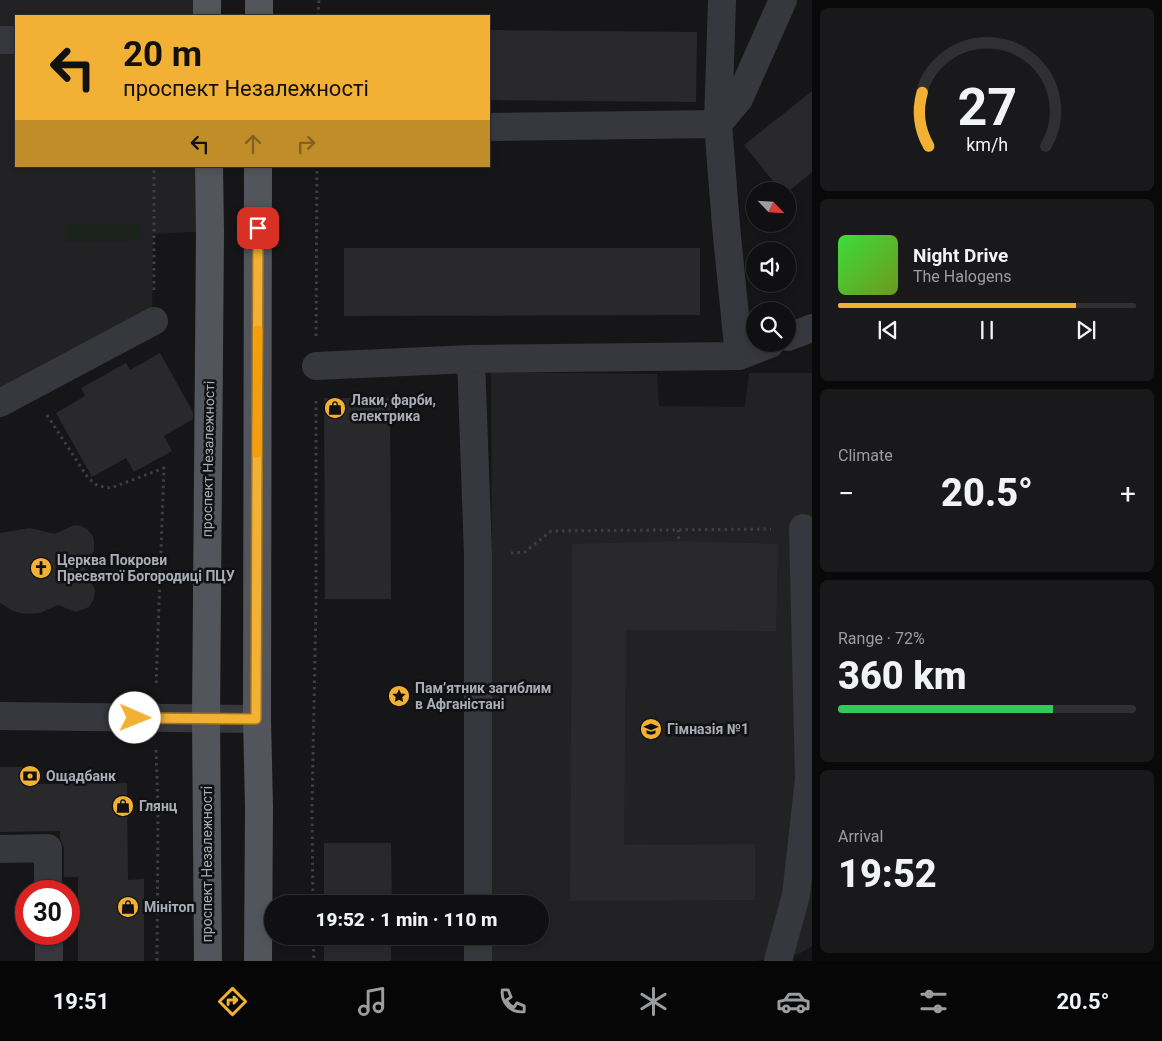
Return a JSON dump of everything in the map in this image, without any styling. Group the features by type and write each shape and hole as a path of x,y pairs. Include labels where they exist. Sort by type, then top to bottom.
{"main road":[{"path":"207,0 207,15"},
{"path":"258,15 259,0"},
{"name":"проспект Незалежності","path":"208,961 206,719 209,167"},
{"path":"258,167 256,719 259,807 258,961"}],"street":[{"path":"722,0 718,124 739,356"},
{"path":"490,127 718,124 739,99 783,0"},
{"path":"0,40 15,40"},
{"path":"0,403 154,321"},
{"path":"796,334 812,328"},
{"path":"316,366 471,359 739,356 749,352"},
{"path":"471,359 478,555 478,895"},
{"path":"778,961 796,895 809,779 803,528"},
{"path":"0,716 256,719"},
{"path":"0,848 48,848 48,880"},
{"path":"49,945 49,961"},
{"path":"478,945 478,961"}],"path":[{"path":"318,0 318,15"},
{"path":"154,167 154,321"},
{"path":"313,895 317,167"},
{"path":"29,387 88,478 98,486 111,488 164,468 154,718 158,808 157,961"},
{"path":"478,555 525,552 551,531 803,528"},
{"path":"678,530 680,541"},
{"path":"313,945 314,961"}],"shaded area":[{"path":"0,0 209,0 208,15 15,15 15,167 210,167 211,231 153,234 152,319 0,402"},
{"path":"140,224 140,241 66,242 65,225"},
{"name":"Гімназія №1","path":"491,372 657,374 659,406 745,407 749,373 812,373 812,946 799,954 756,961 488,961 488,945 549,945 549,895 488,895 492,554"}],"building":[{"path":"490,30 697,32 696,102 490,100"},
{"path":"812,91 812,172 796,185 796,182 774,182 744,145"},
{"path":"344,248 700,248 700,315 344,316"},
{"path":"160,353 193,412 193,419 164,436 172,451 134,472 126,458 92,477 56,413 85,396 81,388 126,363 130,370"},
{"path":"324,398 390,398 391,599 325,599"},
{"name":"Церква Покрови Пресвятої Богородиці ПЦУ","path":"74,525 87,529 93,536 94,541 94,551 84,566 95,590 94,599 89,607 76,612 58,605 40,613 25,614 13,611 0,603 0,533 30,528 55,534"},
{"path":"679,541 778,544 776,631 626,630 624,845 755,844 755,900 570,901 572,544"},
{"path":"0,767 37,767 36,784 127,783 128,880 144,879 144,961 78,961 78,945 80,945 80,880 78,880 78,877 64,877 64,848 60,838 60,831 0,832"},
{"path":"324,843 391,843 392,895 324,895"},
{"path":"324,945 391,945 391,961 324,961"}],"slow traffic":[{"path":"257,453 258,330"}],"place":[{"name":"Лаки, фарби, електрика","path":"335,408"},
{"name":"Церква Покрови Пресвятої Богородиці ПЦУ","path":"41,568"},
{"name":"Пам’ятник загиблим в Афганістані","path":"399,696"},
{"name":"Гімназія №1","path":"651,729"},
{"name":"Ощадбанк","path":"30,776"},
{"name":"Глянц","path":"123,806"},
{"name":"Мінітоп","path":"128,907"}],"route":[{"path":"135,718 256,719 258,228"}]}
